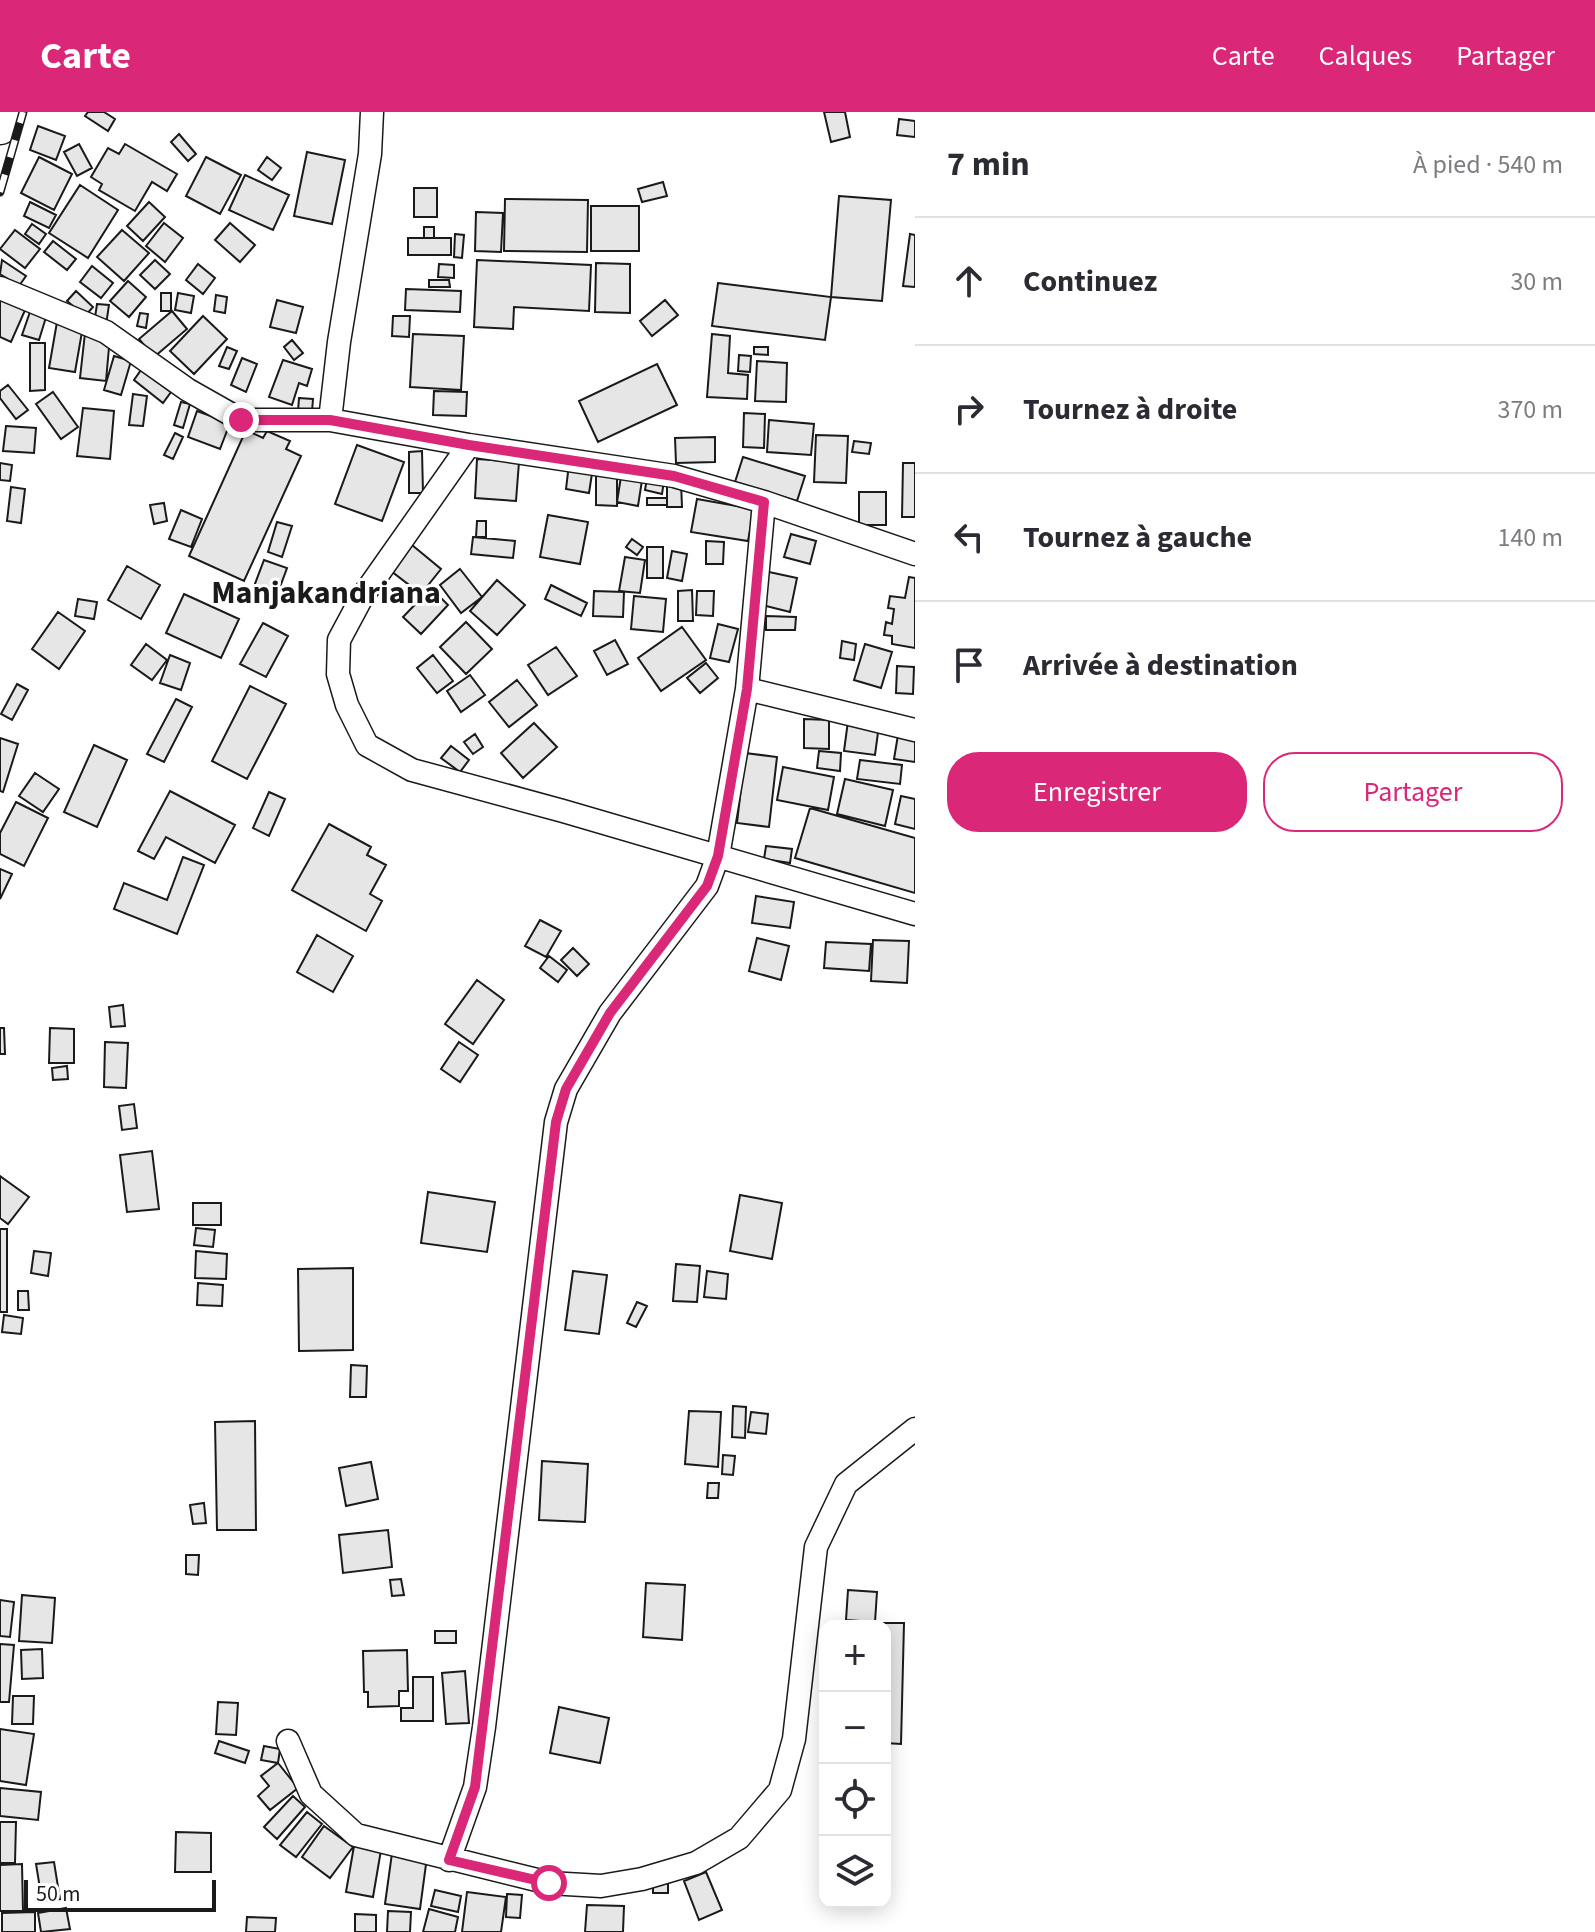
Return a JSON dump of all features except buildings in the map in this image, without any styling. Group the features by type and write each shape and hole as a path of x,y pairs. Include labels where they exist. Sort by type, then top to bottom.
{"main road":[{"path":"0,126 4,112"}],"street":[{"path":"330,420 339,342 370,154 372,112"},
{"path":"0,288 106,332 188,390 241,420 330,420 674,476 764,502 915,554"},
{"path":"469,445 362,597 339,640 338,674 347,705 367,745 412,770 915,914"},
{"path":"449,1860 475,1787 556,1122 566,1089 610,1013 707,886 718,856 747,689 764,502"},
{"path":"747,689 915,730"},
{"path":"288,1741 311,1794 356,1835 549,1883 601,1886 642,1879 696,1863 739,1838 780,1790 790,1752 816,1547 846,1484 915,1429"}],"railway":[{"path":"0,192 23,112"}],"district":[{"name":"Manjakandriana","path":"326,593"}],"route":[{"path":"241,420 330,420 674,476 764,502 747,689 718,856 707,886 610,1013 566,1089 556,1122 484,1727 475,1787 449,1860 549,1883"}]}
